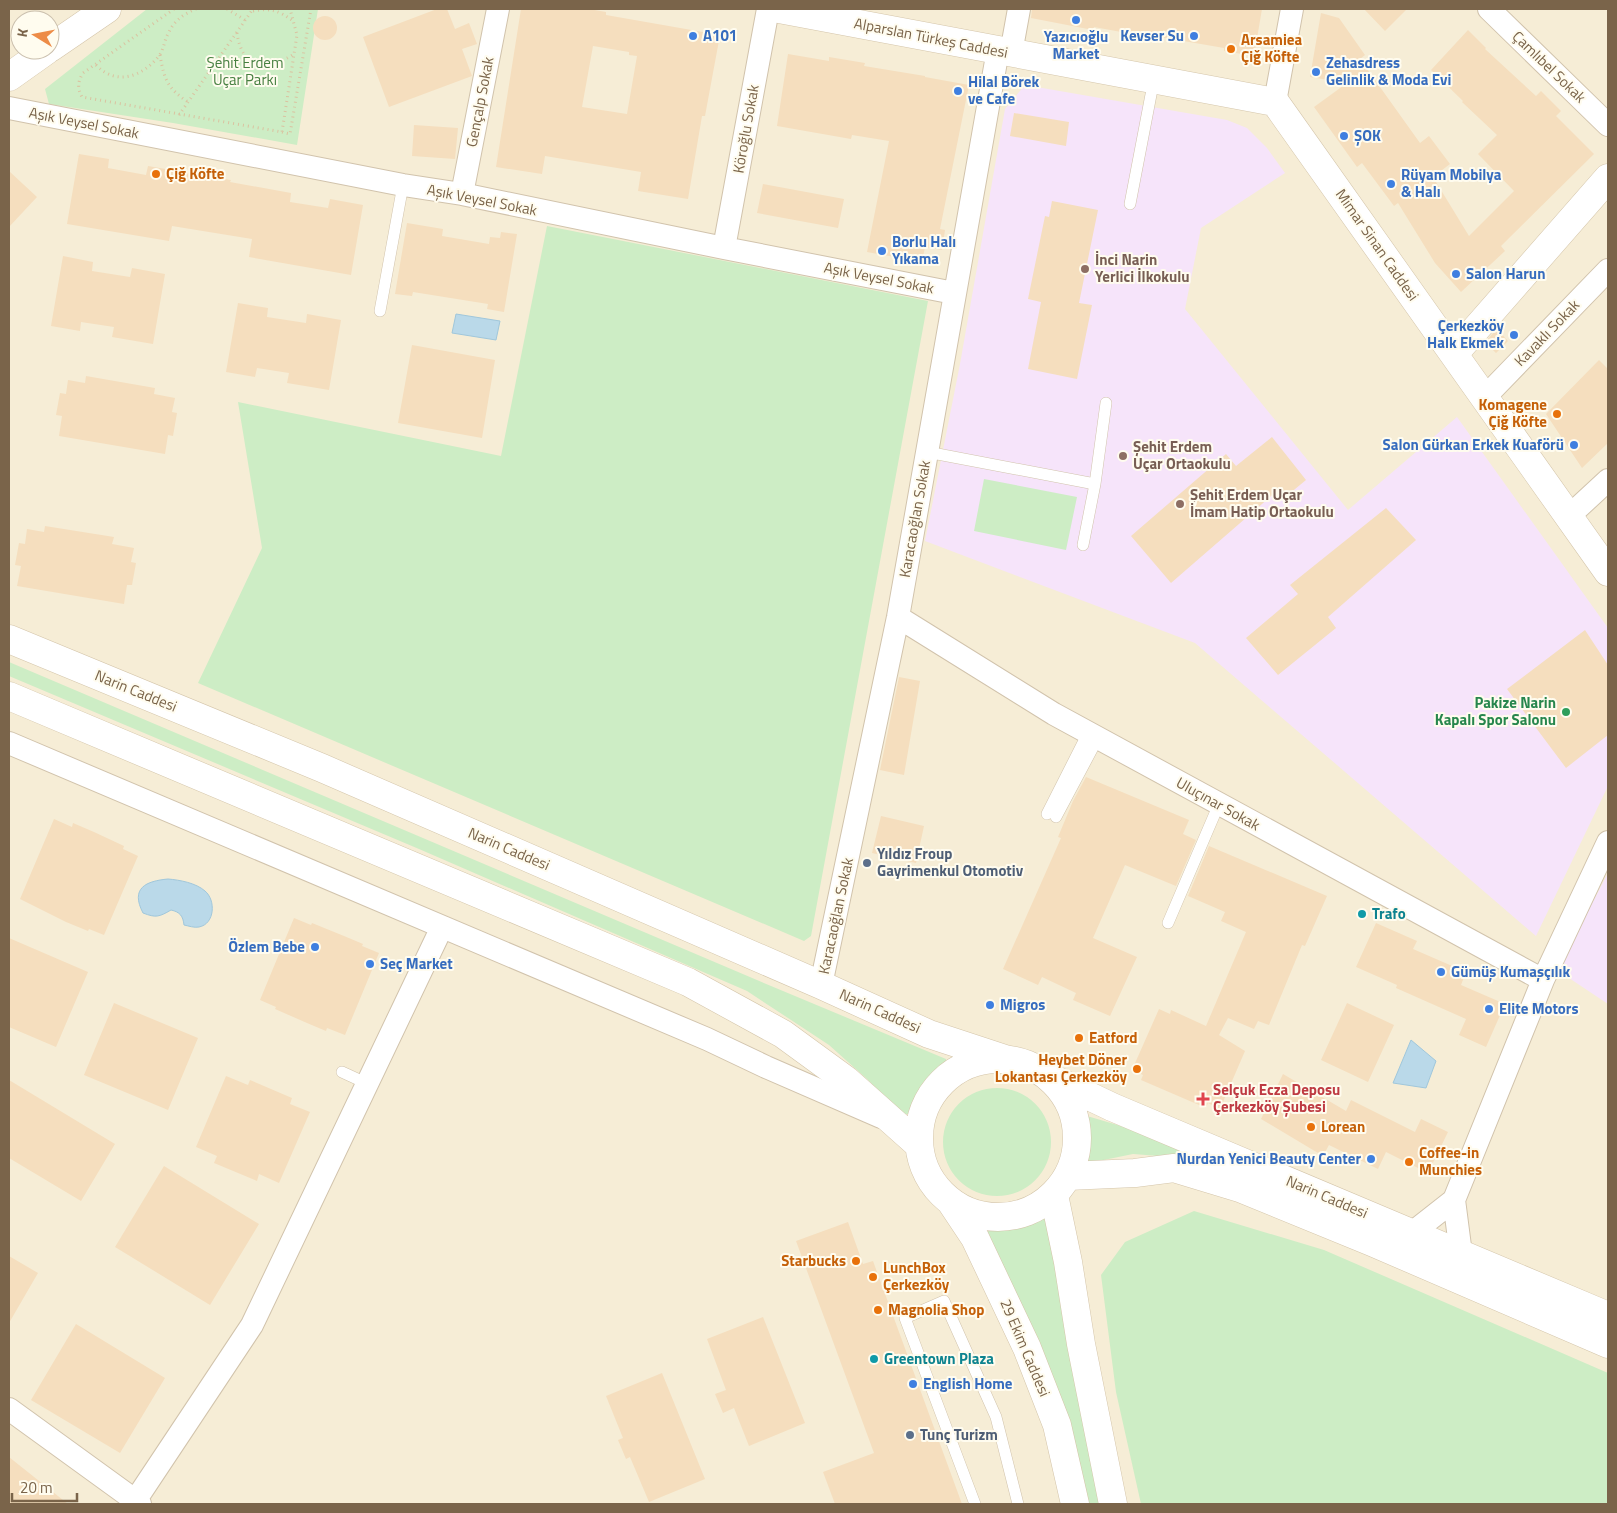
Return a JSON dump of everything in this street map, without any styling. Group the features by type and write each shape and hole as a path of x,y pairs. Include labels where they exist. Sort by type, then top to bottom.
{"main road":[{"path":"60,41 107,9"},
{"name":"Alparslan Türkeş Caddesi","path":"779,9 1154,79"},
{"path":"13,74 33,60"},
{"path":"1154,79 1275,102"},
{"name":"Mimar Sinan Caddesi","path":"1275,102 1608,572"},
{"path":"1454,354 1608,178"},
{"name":"Narin Caddesi","path":"9,639 331,772 821,985 929,1034 1008,1060"},
{"path":"9,696 688,982 783,1034 846,1080 919,1145"},
{"path":"985,1060 1008,1060 1029,1065 1047,1076 1062,1092 1073,1112 1077,1133 1075,1156 1061,1186 1035,1208 1014,1216 992,1218 970,1213 951,1202 935,1186 924,1167 919,1145 921,1121 929,1100 943,1081 963,1067 985,1060"},
{"name":"Narin Caddesi","path":"1047,1076 1112,1107 1608,1316"},
{"name":"Narin Caddesi","path":"1061,1186 1174,1168 1230,1186 1372,1242 1608,1344"},
{"path":"1061,1186 1068,1262 1081,1344 1113,1504"},
{"name":"29 Ekim Caddesi","path":"951,1202 975,1238 1027,1348 1057,1425 1075,1504"}],"street":[{"name":"Gençalp Sokak","path":"462,194 498,9"},
{"name":"Köroğlu Sokak","path":"724,248 768,9"},
{"name":"Karacaoğlan Sokak","path":"821,985 898,617 954,292 1004,52 1019,9"},
{"path":"1275,102 1292,9"},
{"name":"Çamlıbel Sokak","path":"1489,9 1605,115"},
{"name":"Aşık Veysel Sokak","path":"9,108 403,185 462,194 724,248 954,292"},
{"name":"Kavaklı Sokak","path":"1485,397 1608,270"},
{"path":"1568,517 1608,480"},
{"name":"Uluçınar Sokak","path":"898,617 1054,714 1093,736 1543,980"},
{"path":"9,743 707,1039 894,1123"},
{"path":"1461,1254 1454,1200 1543,980 1608,842"},
{"path":"9,1409 136,1503 252,1325 442,928"},
{"path":"1412,1233 1454,1200"}],"lane":[{"path":"1130,204 1154,79"},
{"path":"380,311 403,185"},
{"path":"1083,546 1095,484 1106,403"},
{"path":"927,452 1095,484"},
{"path":"1052,815 1093,736"},
{"path":"1168,923 1219,804"},
{"path":"342,1072 368,1084"},
{"path":"975,1504 905,1318 944,1301 996,1417 1018,1504"}],"path":[{"path":"174,9 83,73 80,78 78,91 82,96 290,134 311,9"},
{"path":"96,64 104,72 114,77 134,74 150,65 160,54 173,25 185,13 196,9"},
{"path":"227,9 245,20"},
{"path":"282,132 297,35 290,9"},
{"path":"162,138 252,10 279,11 293,22"},
{"path":"237,32 238,42 246,58 252,62 260,65 270,64 294,54"},
{"path":"160,54 164,76 170,87 188,102"}],"shaded area":[{"path":"9,9 1608,9 1608,1504 9,1504"},
{"path":"1025,85 1227,120 1247,128 1267,148 1285,173 1201,228 1185,309 1348,510 1457,417 1608,628 1608,786 1536,936 1195,643 925,541 960,364 1005,109"},
{"path":"1608,873 1608,1004 1557,970"}],"green space":[{"name":"Şehit Erdem Uçar Parkı","path":"147,9 318,9 297,145 49,104 45,89"},
{"path":"547,226 928,301 811,936 804,941 198,683 262,548 238,402 501,456"},
{"path":"984,479 1077,497 1066,550 974,531"},
{"path":"9,662 946,1059 946,1067 942,1073 929,1083 911,1111 908,1114 901,1114 867,1079 829,1045 747,991 419,849 9,676"},
{"path":"997,1088 1018,1092 1035,1104 1047,1121 1051,1142 1047,1163 1035,1180 1018,1192 997,1196 976,1192 959,1180 947,1163 943,1142 947,1121 959,1104 976,1092"},
{"path":"1087,1116 1165,1139 1394,1234 1172,1157 1133,1154 1089,1163 1084,1117"},
{"path":"1049,1207 1108,1504 1081,1504 975,1221 1014,1223"},
{"path":"1194,1211 1324,1250 1608,1373 1608,1504 1141,1504 1116,1392 1101,1275 1125,1242"}],"water":[{"path":"456,314 500,321 496,340 452,333"},
{"path":"168,879 193,884 209,895 212,906 211,917 204,925 195,927 184,925 180,915 171,910 157,916 143,913 138,897 142,887 153,882"},
{"path":"1411,1040 1436,1061 1426,1088 1393,1083"}],"building":[{"path":"437,9 447,9 455,29 469,23 477,44 462,49 472,76 389,107 363,37"},
{"path":"521,9 589,9 606,12 606,15 720,35 705,116 702,116 688,199 638,191 641,172 545,156 542,174 496,167","holes":["593,46 629,52 629,55 637,56 627,114 582,107"]},
{"path":"1032,9 1262,9 1254,56 1224,51 1224,48 1143,34 1143,36 1094,27 1093,30 1031,18"},
{"path":"1364,9 1407,9 1385,31"},
{"path":"1321,13 1339,18 1365,55 1360,59 1420,143 1429,136 1450,164 1433,177 1469,236 1514,191 1478,154 1497,135 1431,70 1468,30 1485,49 1536,96 1541,91 1561,111 1556,116 1594,154 1501,246 1505,251 1461,292 1435,263 1398,203 1394,206 1362,163 1357,167 1314,107 1347,83 1310,77"},
{"path":"325,16 333,20 337,28 333,36 325,40 317,36 313,28 317,20"},
{"path":"788,54 829,61 829,57 865,63 864,66 969,85 940,229 945,230 942,250 925,247 922,262 867,252 889,141 852,135 851,139 777,126"},
{"path":"1014,113 1069,122 1066,146 1010,136"},
{"path":"414,125 458,128 455,159 412,156"},
{"path":"79,154 109,159 108,168 146,175 148,166 231,180 230,182 291,193 290,202 328,208 330,199 363,205 351,275 249,257 252,239 172,226 169,241 67,224"},
{"path":"9,171 37,197 9,227"},
{"path":"763,184 844,199 838,228 757,213"},
{"path":"1052,201 1098,210 1079,303 1092,305 1077,379 1028,369 1041,302 1028,299 1045,216 1049,217"},
{"path":"407,223 443,229 442,236 489,244 490,237 500,238 501,232 517,234 504,312 487,309 488,304 413,292 412,296 395,294"},
{"path":"63,256 93,262 92,271 130,277 132,268 165,274 153,344 112,337 114,327 81,322 80,331 51,326"},
{"path":"238,303 268,308 267,317 306,323 307,314 341,320 329,390 287,383 289,373 257,368 255,377 226,372"},
{"path":"1497,329 1508,341 1496,353 1485,342"},
{"path":"412,345 495,360 482,438 398,423"},
{"path":"1599,360 1608,369 1608,443 1582,468 1546,414"},
{"path":"86,376 155,388 154,394 175,398 172,412 177,413 173,436 168,435 165,454 59,436 62,416 56,415 60,393 66,394 68,380 85,383"},
{"path":"1272,437 1306,480 1283,499 1277,491 1171,583 1131,536 1226,454 1236,466"},
{"path":"1386,508 1416,540 1328,617 1336,628 1278,675 1246,638 1298,594 1290,585"},
{"path":"45,526 114,537 112,544 134,548 131,562 136,563 132,585 127,585 124,604 17,586 21,566 15,565 19,543 25,544 27,529 44,532"},
{"name":"Pakize Narin Kapalı Spor Salonu","path":"1585,630 1608,665 1608,735 1566,768 1507,689"},
{"path":"899,677 920,681 904,775 880,770"},
{"path":"1086,777 1189,820 1183,834 1196,840 1176,886 1125,865 1093,938 1137,957 1110,1016 1073,1000 1076,993 1042,977 1038,985 1003,969 1061,838 1058,837 1073,801"},
{"path":"881,816 924,826 916,863 872,853"},
{"path":"54,819 72,827 73,823 94,832 124,846 123,849 138,856 104,935 66,922 20,899"},
{"path":"1209,846 1327,896 1305,946 1302,945 1269,1025 1258,1021 1254,1029 1228,1018 1219,1035 1245,1051 1220,1109 1208,1103 1206,1108 1141,1080 1143,1075 1132,1070 1159,1009 1170,1014 1171,1010 1206,1026 1246,932 1221,921 1225,912 1188,896"},
{"path":"294,918 344,936 379,953 345,1035 327,1028 326,1031 275,1009 276,1007 260,1000"},
{"path":"1376,923 1417,941 1413,949 1466,972 1461,985 1505,1004 1486,1047 1459,1035 1466,1019 1396,988 1397,985 1356,967"},
{"path":"9,938 88,972 56,1047 9,1027"},
{"path":"114,1003 198,1038 168,1110 84,1075"},
{"path":"1347,1003 1394,1025 1368,1082 1321,1060"},
{"path":"1283,1074 1346,1111 1351,1100 1415,1132 1421,1119 1448,1132 1428,1173 1386,1152 1378,1169 1329,1145 1323,1156 1261,1119"},
{"path":"226,1076 248,1085 250,1080 292,1098 290,1104 310,1112 279,1183 259,1174 257,1181 214,1163 217,1156 196,1147"},
{"path":"9,1080 115,1144 81,1201 9,1158"},
{"path":"164,1166 259,1224 210,1305 115,1247"},
{"name":"Greentown Plaza","path":"848,1222 863,1264 873,1261 962,1504 835,1504 823,1472 874,1453 796,1241"},
{"path":"9,1256 38,1273 9,1323"},
{"path":"763,1317 805,1423 749,1446 734,1408 723,1413 715,1394 726,1390 707,1339"},
{"path":"76,1324 165,1378 120,1453 31,1400"},
{"path":"662,1373 705,1479 649,1502 630,1457 626,1459 618,1440 623,1438 606,1396"},
{"path":"9,1457 68,1504 9,1504"}],"place":[{"name":"Yazıcıoğlu Market","path":"1076,20"},
{"name":"A101","path":"693,36"},
{"name":"Kevser Su","path":"1194,36"},
{"name":"Arsamiea Çiğ Köfte","path":"1231,49"},
{"name":"Zehasdress Gelinlik & Moda Evi","path":"1316,72"},
{"name":"Hilal Börek ve Cafe","path":"958,91"},
{"name":"ŞOK","path":"1344,136"},
{"name":"Çiğ Köfte","path":"156,174"},
{"name":"Rüyam Mobilya & Halı","path":"1391,184"},
{"name":"Borlu Halı Yıkama","path":"882,251"},
{"name":"İnci Narin Yerlici İlkokulu","path":"1085,269"},
{"name":"Salon Harun","path":"1456,274"},
{"name":"Çerkezköy Halk Ekmek","path":"1514,335"},
{"name":"Komagene Çiğ Köfte","path":"1557,414"},
{"name":"Salon Gürkan Erkek Kuaförü","path":"1574,445"},
{"name":"Şehit Erdem Uçar Ortaokulu","path":"1123,456"},
{"name":"Şehit Erdem Uçar İmam Hatip Ortaokulu","path":"1180,504"},
{"name":"Pakize Narin Kapalı Spor Salonu","path":"1566,712"},
{"name":"Yıldız Froup Gayrimenkul Otomotiv","path":"867,863"},
{"name":"Trafo","path":"1362,914"},
{"name":"Özlem Bebe","path":"315,947"},
{"name":"Seç Market","path":"370,964"},
{"name":"Gümüş Kumaşçılık","path":"1441,972"},
{"name":"Migros","path":"990,1005"},
{"name":"Elite Motors","path":"1489,1009"},
{"name":"Eatford","path":"1079,1038"},
{"name":"Heybet Döner Lokantası Çerkezköy","path":"1137,1069"},
{"name":"Selçuk Ecza Deposu Çerkezköy Şubesi","path":"1203,1099"},
{"name":"Lorean","path":"1311,1127"},
{"name":"Nurdan Yenici Beauty Center","path":"1371,1159"},
{"name":"Coffee-in Munchies","path":"1409,1162"},
{"name":"Starbucks","path":"856,1261"},
{"name":"LunchBox Çerkezköy","path":"873,1277"},
{"name":"Magnolia Shop","path":"878,1310"},
{"name":"Greentown Plaza","path":"874,1359"},
{"name":"English Home","path":"913,1384"},
{"name":"Tunç Turizm","path":"910,1435"}]}
